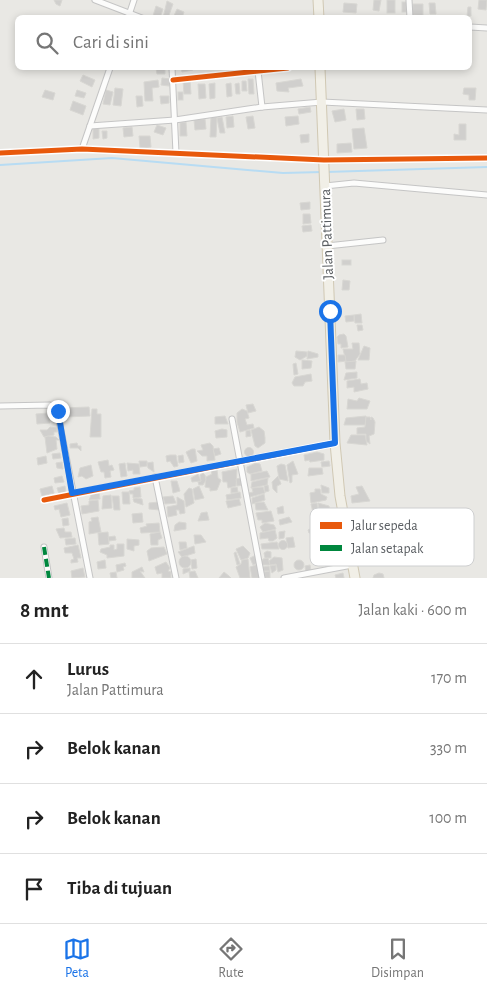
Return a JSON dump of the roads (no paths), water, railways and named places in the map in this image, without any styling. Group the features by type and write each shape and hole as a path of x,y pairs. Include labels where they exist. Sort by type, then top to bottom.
{"main road":[{"path":"318,0 320,15"},
{"name":"Jalan Pattimura","path":"320,70 335,443 342,508"}],"street":[{"path":"95,0 129,15 134,0"},
{"path":"409,0 410,15"},
{"path":"472,27 487,28"},
{"path":"82,149 109,70"},
{"path":"172,70 176,154"},
{"path":"173,80 268,70"},
{"path":"258,71 262,107"},
{"path":"90,126 175,120 262,107 322,102 487,110"},
{"path":"0,154 82,149 324,160 487,158"},
{"path":"325,186 354,183 487,195"},
{"path":"327,246 383,240"},
{"path":"0,406 50,405 56,408 90,578"},
{"path":"232,420 262,578"},
{"path":"44,500 335,443"},
{"path":"155,478 176,578"},
{"path":"44,547 49,578"},
{"path":"284,578 347,566"}],"waterway":[{"path":"0,165 112,158 283,173 322,172"},
{"path":"326,172 487,167"}]}
